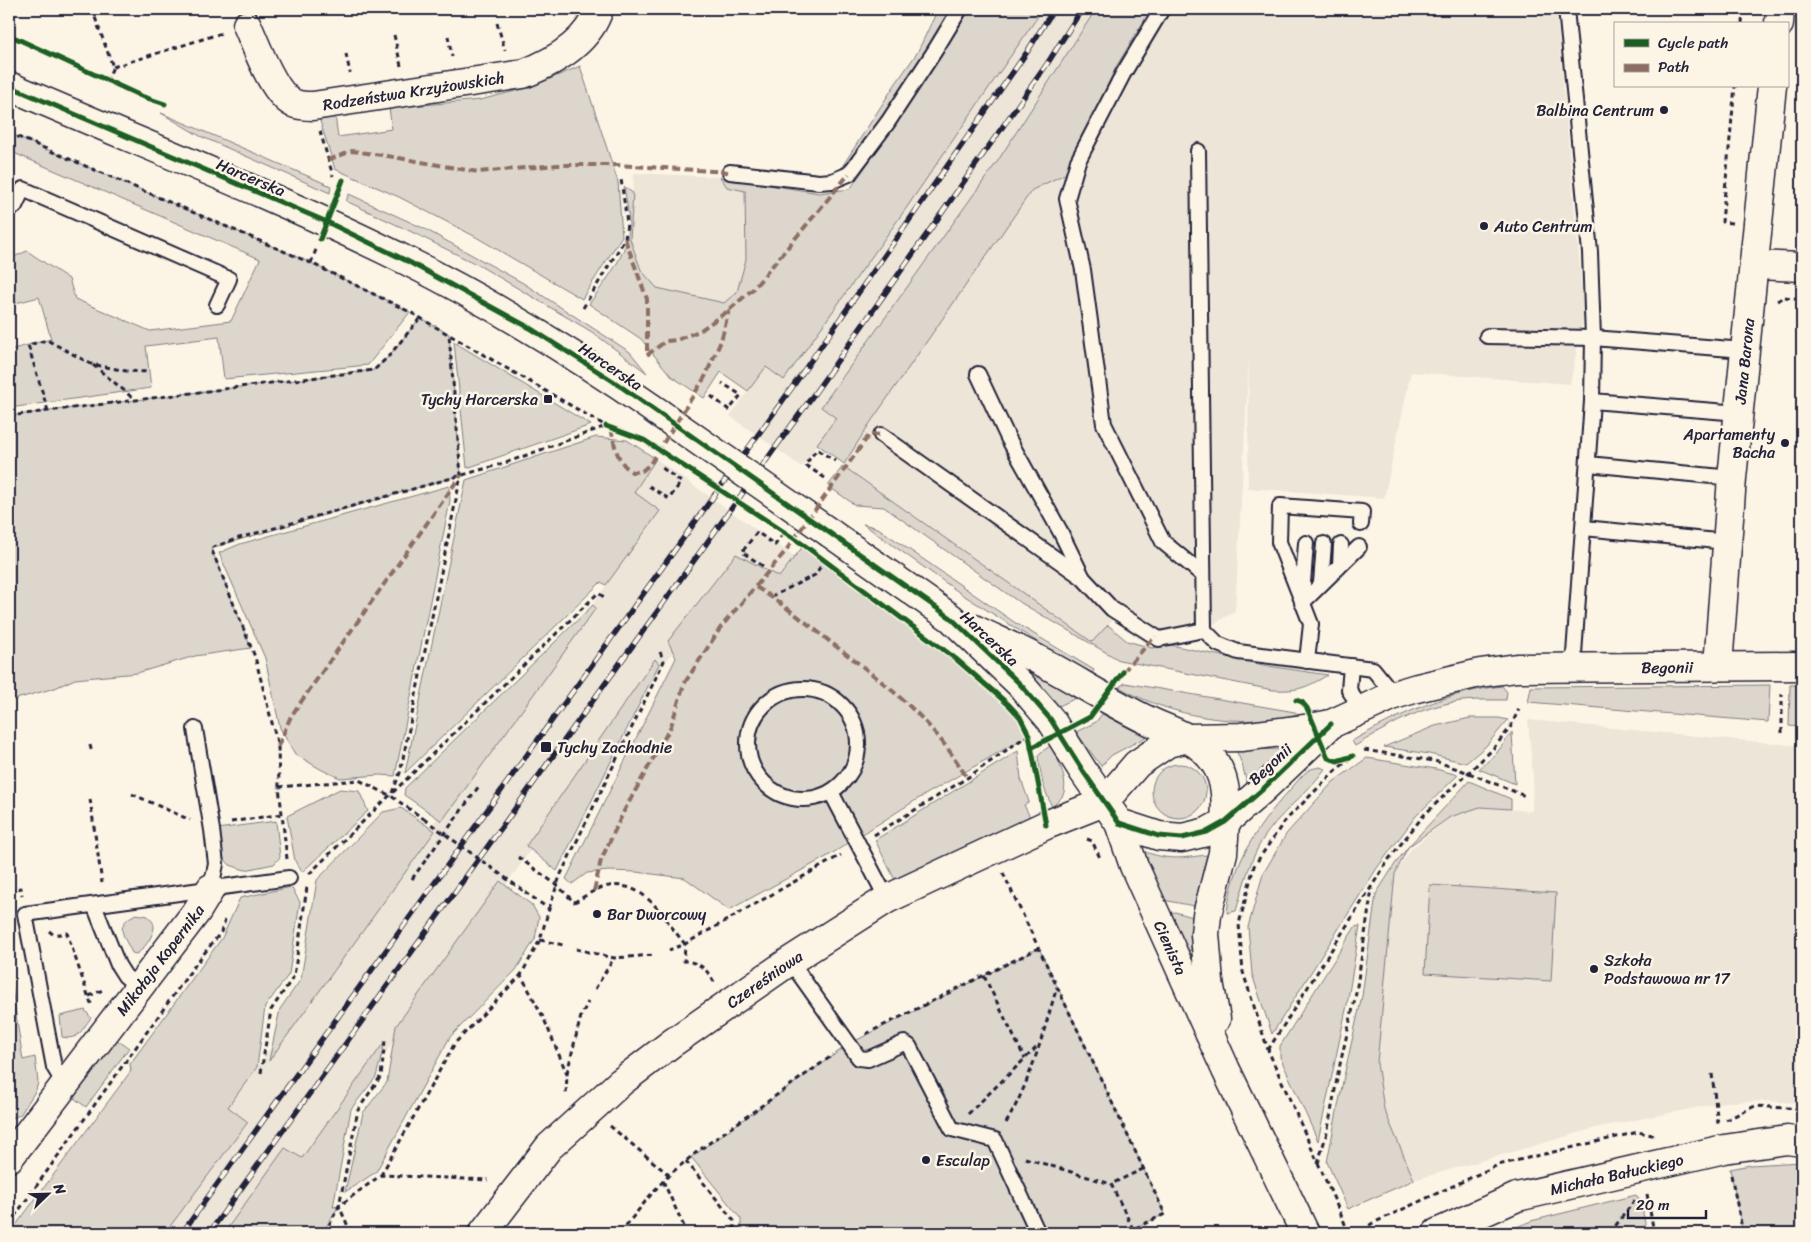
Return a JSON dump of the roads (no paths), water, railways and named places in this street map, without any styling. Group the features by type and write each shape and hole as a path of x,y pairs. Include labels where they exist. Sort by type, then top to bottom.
{"street":[{"name":"Rodzeństwa Krzyżowskich","path":"247,25 278,90 294,103 313,106 523,74 554,60 571,48 586,33 599,9"},
{"path":"1779,22 1780,9"},
{"name":"Harcerska","path":"9,86 327,222 409,262 530,328 613,381 950,618 1020,684 1045,713 1112,813"},
{"name":"Jana Barona","path":"1718,666 1732,478 1772,88"},
{"path":"1754,265 1802,267"},
{"name":"Harcerska","path":"950,618 1031,656 1145,719 1189,738"},
{"name":"Begonii","path":"1225,822 1325,730 1361,709 1394,695 1441,681 1480,672 1517,668 1802,666"},
{"name":"Begonii","path":"1189,738 1250,736 1305,730 1325,730"},
{"path":"1189,738 1208,754 1222,778 1227,798 1225,822 1207,832 1182,838 1159,836 1112,813 1138,764 1168,743 1189,738"},
{"name":"Czereśniowa","path":"483,1233 549,1147 621,1082 672,1043 790,961 887,899 1046,825 1112,813"},
{"name":"Cienista","path":"1112,813 1226,1070 1305,1233"},
{"name":"Cienista","path":"1225,822 1223,853 1207,916 1205,934 1209,982 1226,1070"},
{"name":"Mikołaja Kopernika","path":"9,1158 197,911 211,888"},
{"name":"Michała Bałuckiego","path":"1437,1233 1517,1196 1724,1149 1787,1140 1802,1142"}],"lane":[{"path":"730,172 819,182 832,181 849,174 888,122 960,9"},
{"path":"1162,9 1122,74 1078,161 1067,199 1084,270 1104,424 1163,542 1203,574"},
{"path":"1566,9 1590,252 1593,338 1592,401 1573,668"},
{"path":"1198,151 1204,630 1218,644 1238,652 1373,669 1394,695"},
{"path":"9,202 15,206 23,189 229,279 217,305"},
{"path":"1487,336 1593,338 1744,350"},
{"path":"978,374 1008,438 1060,531 1083,578"},
{"path":"1592,401 1739,413"},
{"path":"881,435 1083,578 1112,609 1159,639 1204,630"},
{"path":"1588,464 1732,478"},
{"path":"1307,661 1311,624 1278,542 1280,506 1308,514 1343,516 1362,512 1361,524"},
{"path":"1584,528 1727,542"},
{"path":"1302,603 1306,543"},
{"path":"1321,583 1324,544"},
{"path":"1340,565 1341,545"},
{"path":"1302,603 1359,547"},
{"path":"1351,666 1349,690 1361,709"},
{"path":"794,690 814,690 828,695 849,713 858,739 858,753 853,767 845,780 831,792 807,799 793,798 779,794 766,785 757,774 751,761 748,747 750,732 754,719 763,707 774,698 794,690"},
{"name":"Mikołaja Kopernika","path":"195,730 212,828 216,864 211,888"},
{"path":"831,792 887,899"},
{"path":"65,1085 54,1067 25,914 289,878"},
{"path":"100,904 118,965 125,976 138,987"},
{"path":"790,961 859,1058 868,1059 904,1043 909,1046 952,1129 998,1145 1038,1233"}],"railway":[{"path":"182,1233 791,389 1027,52 1054,9"},
{"path":"209,1233 809,401 1047,64 1082,9"}],"place":[{"name":"Balbina Centrum","path":"1664,110"},
{"name":"Auto Centrum","path":"1484,226"},
{"name":"Tychy Harcerska","path":"548,399"},
{"name":"Apartamenty Bacha","path":"1785,443"},
{"name":"Tychy Zachodnie","path":"546,747"},
{"name":"Bar Dworcowy","path":"597,914"},
{"name":"Szkoła Podstawowa nr 17","path":"1594,969"},
{"name":"Esculap","path":"926,1160"}]}
